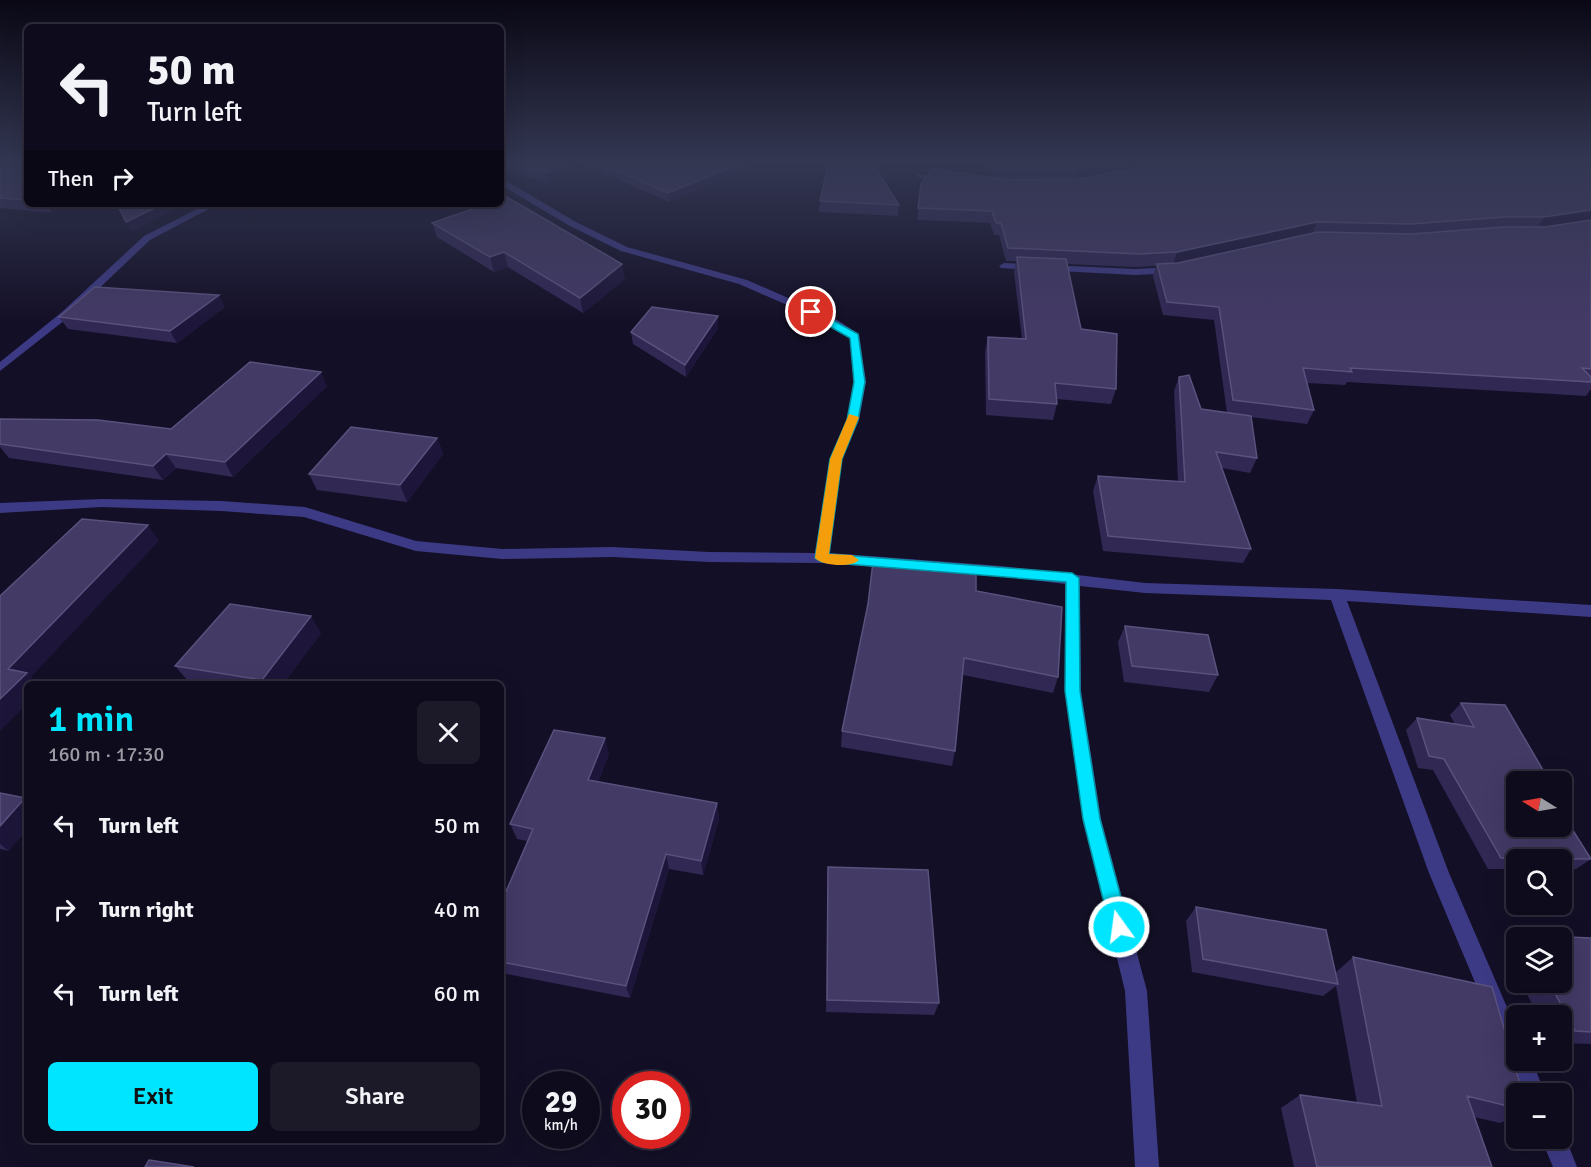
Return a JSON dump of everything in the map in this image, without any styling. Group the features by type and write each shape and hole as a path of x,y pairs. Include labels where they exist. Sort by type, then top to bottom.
{"street":[{"path":"0,368 66,314 147,238 191,215"},
{"path":"559,215 624,249 743,282 830,320 855,336 860,382 853,420 836,459 822,558"},
{"path":"1004,266 1135,272 1183,268"},
{"path":"0,508 102,503 221,506 305,512 416,546 502,554 612,552 709,557 822,558 1072,578 1146,588 1337,595 1591,611"},
{"path":"1072,578 1073,691 1092,819 1136,991 1147,1167"},
{"path":"1337,595 1439,873 1506,1030"},
{"path":"1558,1149 1565,1167"}],"building":[{"path":"123,215 139,215 126,222"},
{"path":"454,215 539,215 622,264 580,298 504,252 490,257 432,223"},
{"path":"993,215 1554,215 1411,224 1317,222 1177,252 1139,254 1008,248 1001,223 996,223"},
{"path":"1591,220 1591,369 1582,368 1591,377 1591,382 1350,368 1352,372 1303,368 1314,410 1233,400 1219,307 1167,302 1157,264 1178,263 1318,232 1411,234 1504,227 1545,227"},
{"path":"1017,257 1066,259 1081,329 1117,334 1116,389 1055,383 1057,404 989,399 988,337 1026,339"},
{"path":"95,287 219,295 170,331 59,317"},
{"path":"652,307 718,316 685,365 631,332"},
{"path":"250,362 321,372 225,462 166,454 153,466 0,444 0,419 98,420 171,429"},
{"path":"1189,375 1201,409 1251,416 1257,458 1216,452 1251,549 1108,536 1098,476 1185,482 1179,377"},
{"path":"351,427 437,438 400,485 309,474"},
{"path":"82,519 148,525 8,669 27,673 0,699 0,596"},
{"path":"873,562 976,573 976,591 1062,607 1058,677 964,658 955,751 842,731 868,604"},
{"path":"230,604 311,616 262,680 175,666"},
{"path":"1125,626 1208,635 1218,675 1132,666"},
{"path":"1461,703 1505,705 1544,771 1506,771 1506,837 1572,837 1572,829 1591,859 1572,859 1572,849 1506,849 1506,858 1501,858 1444,759 1429,756 1417,718 1474,727"},
{"path":"554,730 605,738 588,780 717,803 701,861 666,854 626,986 504,963 504,896 533,829 510,824"},
{"path":"0,793 24,798 24,799 0,826"},
{"path":"828,867 928,870 939,1003 827,1000"},
{"path":"1196,907 1326,930 1338,984 1203,959"},
{"path":"1572,937 1591,938 1591,1032 1575,1031 1572,1025 1572,1005 1561,1005 1555,993 1572,993"},
{"path":"1353,957 1492,987 1506,1035 1506,1071 1516,1071 1520,1083 1506,1083 1506,1106 1467,1096 1492,1167 1317,1167 1300,1095 1382,1106"},
{"path":"149,1160 194,1167 145,1167"}],"slow traffic":[{"path":"852,560 822,558 836,459 853,417"}],"route":[{"path":"811,312 830,320 855,336 860,382 853,420 836,459 822,558 1002,570 1072,578 1073,691 1092,819 1119,927"}]}
